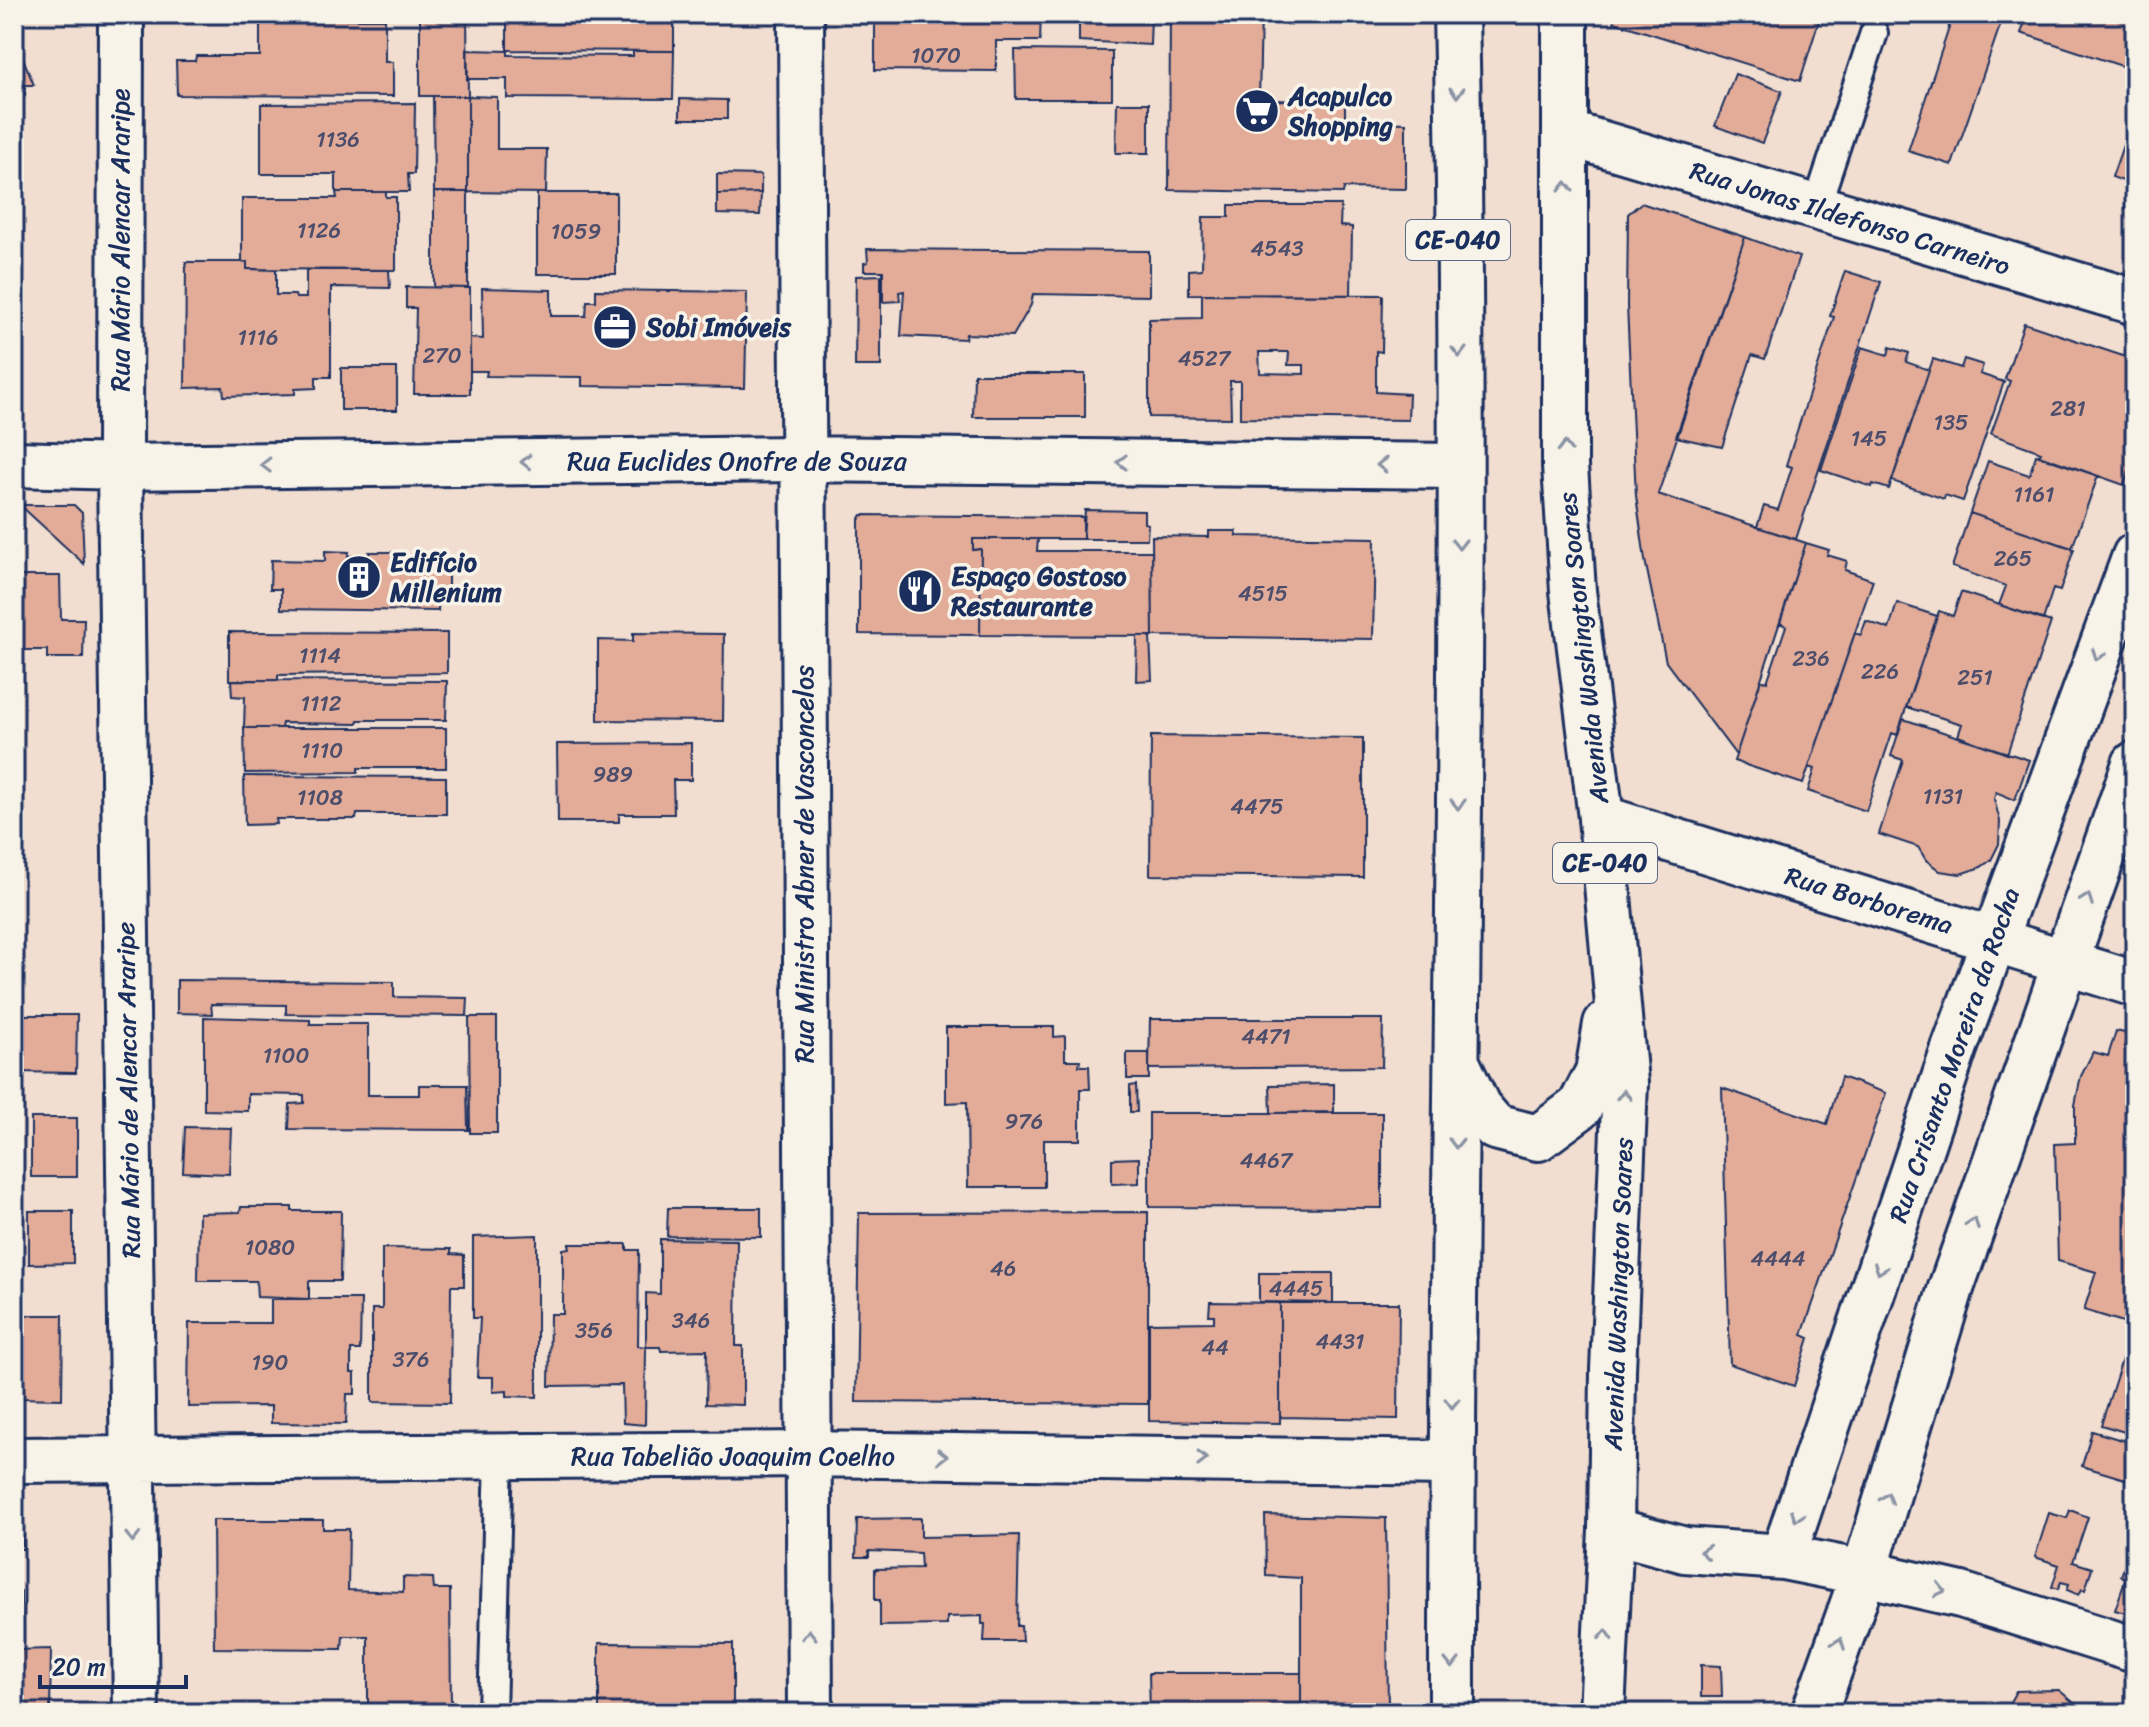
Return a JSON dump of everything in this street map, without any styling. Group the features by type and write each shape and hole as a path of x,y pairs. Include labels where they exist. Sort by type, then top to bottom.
{"main road":[{"name":"Rua Mário Alencar Araripe","path":"120,467 121,14"},
{"name":"Rua Ministro Abner de Vasconcelos","path":"801,14 810,1713"},
{"name":"CE-040","path":"1452,1713 1451,1463 1458,1065 1460,466 1456,14"},
{"name":"Avenida Washington Soares","path":"1565,14 1565,466 1573,591 1601,818 1625,1083 1602,1713"},
{"name":"Rua Jonas Ildefonso Carneiro","path":"1566,133 2135,302"},
{"name":"Rua Euclides Onofre de Souza","path":"14,464 120,467 802,459 1460,466"},
{"name":"Rua Mário de Alencar Araripe","path":"120,467 136,1713"},
{"name":"Rua Crisanto Moreira da Rocha","path":"1783,1557 1954,1049 2135,556"},
{"path":"1814,1713 1864,1573 1951,1288 2135,764"},
{"name":"Rua Borborema","path":"1601,818 2135,984"},
{"path":"1458,1065 1478,1107 1495,1127 1538,1138 1580,1107 1598,1072 1615,972"},
{"name":"Rua Tabelião Joaquim Coelho","path":"14,1460 808,1454 1451,1463"},
{"path":"1611,1530 1685,1550 1783,1557 1961,1595 2135,1650"}],"lane":[{"path":"1816,208 1874,33"},
{"path":"492,1713 499,1456"}],"building":[{"path":"14,14 22,56 34,85 25,85 25,96 14,96"},
{"path":"260,14 283,14 283,19 385,19 385,62 393,62 393,96 177,95 176,61 195,61 196,56 260,56"},
{"path":"420,14 467,15 468,96 420,96"},
{"path":"507,14 674,14 674,51 507,50"},
{"path":"875,14 1041,14 1040,41 996,41 996,71 875,70"},
{"path":"1079,14 1151,14 1150,45 1079,41"},
{"name":"Acapulco Shopping","path":"1170,14 1261,14 1259,100 1345,101 1345,121 1406,123 1406,189 1344,188 1343,193 1169,190"},
{"path":"1615,14 1821,14 1800,81 1614,22"},
{"path":"1947,14 2004,14 1952,165 1908,151 1949,28"},
{"path":"2028,14 2135,14 2135,56 2131,69 2021,33"},
{"path":"467,50 508,51 508,55 633,56 633,51 674,51 673,99 507,98 507,79 467,79"},
{"path":"1015,50 1112,51 1112,99 1016,99"},
{"path":"1735,74 1782,91 1762,143 1715,126"},
{"path":"433,96 468,96 468,192 434,192"},
{"path":"468,96 497,97 497,149 547,149 546,193 468,192"},
{"path":"680,99 727,100 727,119 680,119"},
{"path":"415,103 414,174 408,174 409,192 336,192 336,174 261,174 261,104"},
{"path":"1117,103 1149,103 1149,153 1116,153"},
{"path":"2135,111 2135,212 2125,208 2134,185 2112,177"},
{"path":"717,174 761,175 761,193 717,194"},
{"path":"336,192 386,192 386,197 396,197 396,270 247,269 247,262 242,262 242,198 337,198"},
{"path":"434,192 468,192 468,288 434,287"},
{"path":"537,193 616,193 616,274 537,274"},
{"path":"761,193 760,215 717,214 717,194"},
{"path":"1641,203 1745,237 1658,494 1806,543 1736,755 1666,662 1645,560 1636,496 1627,306 1628,214"},
{"path":"1229,205 1341,205 1340,226 1352,227 1351,295 1189,294 1189,270 1202,269 1203,217 1229,217"},
{"path":"1745,237 1799,257 1765,359 1752,355 1722,447 1676,437"},
{"path":"867,249 1149,251 1149,296 1033,294 1031,305 1013,336 966,334 965,339 901,336 904,291 899,292 900,301 883,302 883,271 864,271 864,263 868,262"},
{"path":"186,262 247,262 247,269 276,270 276,295 295,295 296,298 306,298 306,270 389,270 390,288 331,287 331,377 316,377 316,388 295,389 295,394 224,396 223,387 185,388"},
{"path":"1845,271 1881,282 1796,539 1757,527 1764,506 1778,510 1792,467 1786,465 1834,317 1830,316"},
{"path":"881,275 881,366 855,366 856,276"},
{"path":"406,287 470,288 470,394 414,394 416,308 406,308"},
{"name":"Sobi Imóveis","path":"482,288 551,290 551,316 586,316 587,301 596,301 596,290 747,292 745,388 582,386 582,377 486,376 487,371 470,371 470,338 483,339"},
{"path":"1202,294 1383,295 1382,352 1376,351 1376,392 1409,394 1408,420 1240,418 1240,381 1230,381 1231,418 1149,417 1149,319 1202,318","holes":["1259,352 1289,352 1288,365 1304,365 1304,374 1260,373"]},
{"path":"2024,323 2135,360 2135,451 2124,485 2039,455 2041,452 1991,434 2010,381 2005,379"},
{"path":"1862,347 1888,355 1890,347 1909,353 1906,362 1929,370 1889,489 1873,484 1872,487 1821,470"},
{"path":"1933,359 1961,368 1964,359 1983,365 1980,374 2004,382 1963,501 1945,495 1944,499 1892,481"},
{"path":"341,368 397,368 397,410 341,410"},
{"path":"974,374 1085,374 1085,417 973,417"},
{"path":"2036,455 2098,476 2072,548 1970,513 1988,461 2029,475"},
{"path":"20,505 74,505 82,513 84,564"},
{"path":"1085,510 1144,511 1144,523 1148,524 1147,539 1083,539"},
{"path":"1970,513 2074,549 2060,591 2053,589 2043,620 1999,605 2006,586 1952,567"},
{"name":"Espaço Gostoso Restaurante","path":"862,515 1083,517 1083,539 973,539 973,550 981,549 980,635 859,634 859,520"},
{"path":"1209,531 1236,531 1237,536 1375,538 1373,639 1153,636 1152,536 1209,537"},
{"path":"973,539 1038,539 1037,551 1152,551 1153,636 980,635 981,549 973,550"},
{"path":"1806,543 1829,550 1827,555 1847,561 1845,570 1873,580 1803,784 1734,761 1761,680 1767,682 1786,626 1780,623"},
{"name":"Edifício Millenium","path":"325,551 349,552 348,556 393,552 392,564 448,564 448,591 439,591 438,611 281,609 281,589 270,589 271,560 325,561"},
{"path":"14,576 60,576 61,619 84,619 83,658 47,658 47,650 14,650"},
{"path":"1961,592 2051,622 2007,754 1958,736 1962,724 1906,707 1939,611 1953,616"},
{"path":"1897,603 1937,616 1897,735 1892,733 1866,811 1808,791 1815,769 1809,767 1855,633 1861,635 1866,621 1889,629"},
{"path":"229,632 447,633 447,673 278,675 278,680 229,680"},
{"path":"633,633 724,634 723,721 598,720 598,640 633,641"},
{"path":"1137,636 1150,636 1152,680 1136,681"},
{"path":"231,680 447,681 446,720 282,723 281,728 244,728 245,697 232,696"},
{"path":"1903,719 2029,760 2015,800 1996,792 1999,844 1991,860 1981,867 1960,874 1940,871 1926,860 1918,847 1879,834 1903,760 1891,756"},
{"path":"244,728 446,728 446,768 245,773"},
{"path":"1151,736 1363,738 1363,877 1150,875"},
{"path":"691,743 691,780 673,780 674,814 619,814 619,822 558,822 557,744"},
{"path":"244,776 446,777 446,814 357,814 356,819 276,819 277,824 245,825"},
{"path":"177,980 394,982 394,997 468,998 467,1016 286,1014 286,1005 211,1004 212,1014 177,1013"},
{"path":"14,1015 77,1015 76,1073 14,1072"},
{"path":"204,1017 310,1020 310,1024 368,1024 368,1095 419,1095 419,1085 467,1085 468,1130 289,1129 290,1104 304,1103 304,1095 248,1094 248,1111 204,1110"},
{"path":"469,1017 497,1017 497,1133 470,1133"},
{"path":"1150,1019 1383,1019 1382,1067 1149,1069"},
{"path":"946,1027 1054,1027 1054,1037 1065,1036 1065,1060 1080,1060 1079,1066 1089,1066 1090,1089 1080,1089 1080,1140 1044,1140 1044,1187 968,1187 967,1102 946,1103"},
{"path":"2116,1031 2129,1034 2124,1047 2135,1050 2135,1435 2101,1425 2133,1325 2084,1310 2096,1272 2058,1261 2055,1144 2075,1143 2075,1105 2081,1076 2093,1052 2108,1056"},
{"path":"1127,1053 1149,1053 1149,1079 1127,1079"},
{"path":"1841,1077 1886,1093 1802,1335 1809,1338 1794,1386 1730,1364 1722,1088 1827,1124"},
{"path":"1334,1084 1334,1112 1271,1113 1270,1085"},
{"path":"1136,1085 1137,1112 1130,1112 1130,1086"},
{"path":"1149,1113 1382,1113 1382,1208 1149,1207"},
{"path":"31,1118 77,1118 77,1177 31,1177"},
{"path":"185,1127 231,1128 229,1174 183,1172"},
{"path":"1139,1158 1139,1183 1112,1184 1112,1159"},
{"path":"241,1207 341,1211 340,1281 309,1281 309,1299 257,1297 256,1281 198,1281 199,1213 240,1212"},
{"path":"668,1208 761,1208 761,1237 667,1236"},
{"path":"16,1210 16,1285 14,1285"},
{"path":"29,1211 73,1211 73,1263 29,1264"},
{"path":"1148,1212 1148,1404 856,1402 859,1213"},
{"path":"537,1235 537,1397 507,1396 507,1391 493,1392 493,1377 477,1377 480,1318 473,1318 473,1237"},
{"path":"660,1239 737,1240 736,1346 743,1346 743,1405 706,1404 707,1350 661,1351 660,1347 646,1347 646,1293 660,1294"},
{"path":"569,1244 627,1244 627,1250 639,1250 638,1346 646,1347 645,1425 623,1423 622,1385 549,1386 550,1314 563,1314 563,1249 570,1248"},
{"path":"382,1248 451,1249 451,1254 464,1255 464,1286 451,1286 450,1403 372,1402 372,1309 382,1309"},
{"path":"1259,1273 1333,1273 1333,1303 1259,1302"},
{"path":"271,1299 361,1299 360,1350 351,1350 355,1394 347,1394 346,1424 271,1423 271,1406 188,1407 189,1323 271,1323"},
{"path":"1210,1302 1280,1303 1280,1423 1149,1421 1149,1323 1214,1322 1214,1315 1209,1315"},
{"path":"1280,1303 1399,1303 1398,1419 1280,1417"},
{"path":"14,1315 63,1315 62,1399 14,1398"},
{"path":"2092,1431 2135,1444 2135,1458 2128,1480 2082,1466"},
{"path":"2070,1510 2088,1517 2073,1562 2092,1568 2085,1590 2082,1589 2079,1595 2067,1590 2069,1584 2061,1582 2058,1589 2052,1587 2059,1565 2035,1557 2049,1513 2067,1518"},
{"path":"1265,1515 1386,1518 1388,1713 1301,1713 1301,1578 1266,1576"},
{"path":"921,1518 921,1537 1019,1535 1017,1626 1021,1626 1022,1641 984,1641 982,1616 947,1617 947,1625 880,1626 880,1600 875,1600 875,1569 921,1568 920,1553 869,1551 869,1557 856,1557 857,1519"},
{"path":"213,1520 323,1520 323,1529 349,1529 348,1590 403,1592 403,1577 433,1578 434,1589 450,1589 451,1712 368,1711 368,1636 343,1636 342,1649 214,1648"},
{"path":"14,1536 23,1536 23,1549 14,1549"},
{"path":"2135,1536 2135,1616 2115,1610 2126,1578 2121,1576"},
{"path":"14,1553 15,1591 21,1591 22,1626 14,1630"},
{"path":"599,1643 733,1644 733,1713 599,1713"},
{"path":"51,1649 50,1713 14,1713 14,1650"},
{"path":"1701,1665 1721,1666 1722,1697 1701,1697"},
{"path":"1149,1673 1301,1673 1301,1713 1150,1713"},
{"path":"2059,1690 2082,1713 2004,1713 2016,1691"}],"place":[{"name":"Acapulco Shopping","path":"1257,111"},
{"name":"Sobi Imóveis","path":"615,327"},
{"name":"Edifício Millenium","path":"359,577"},
{"name":"Espaço Gostoso Restaurante","path":"920,591"}]}
